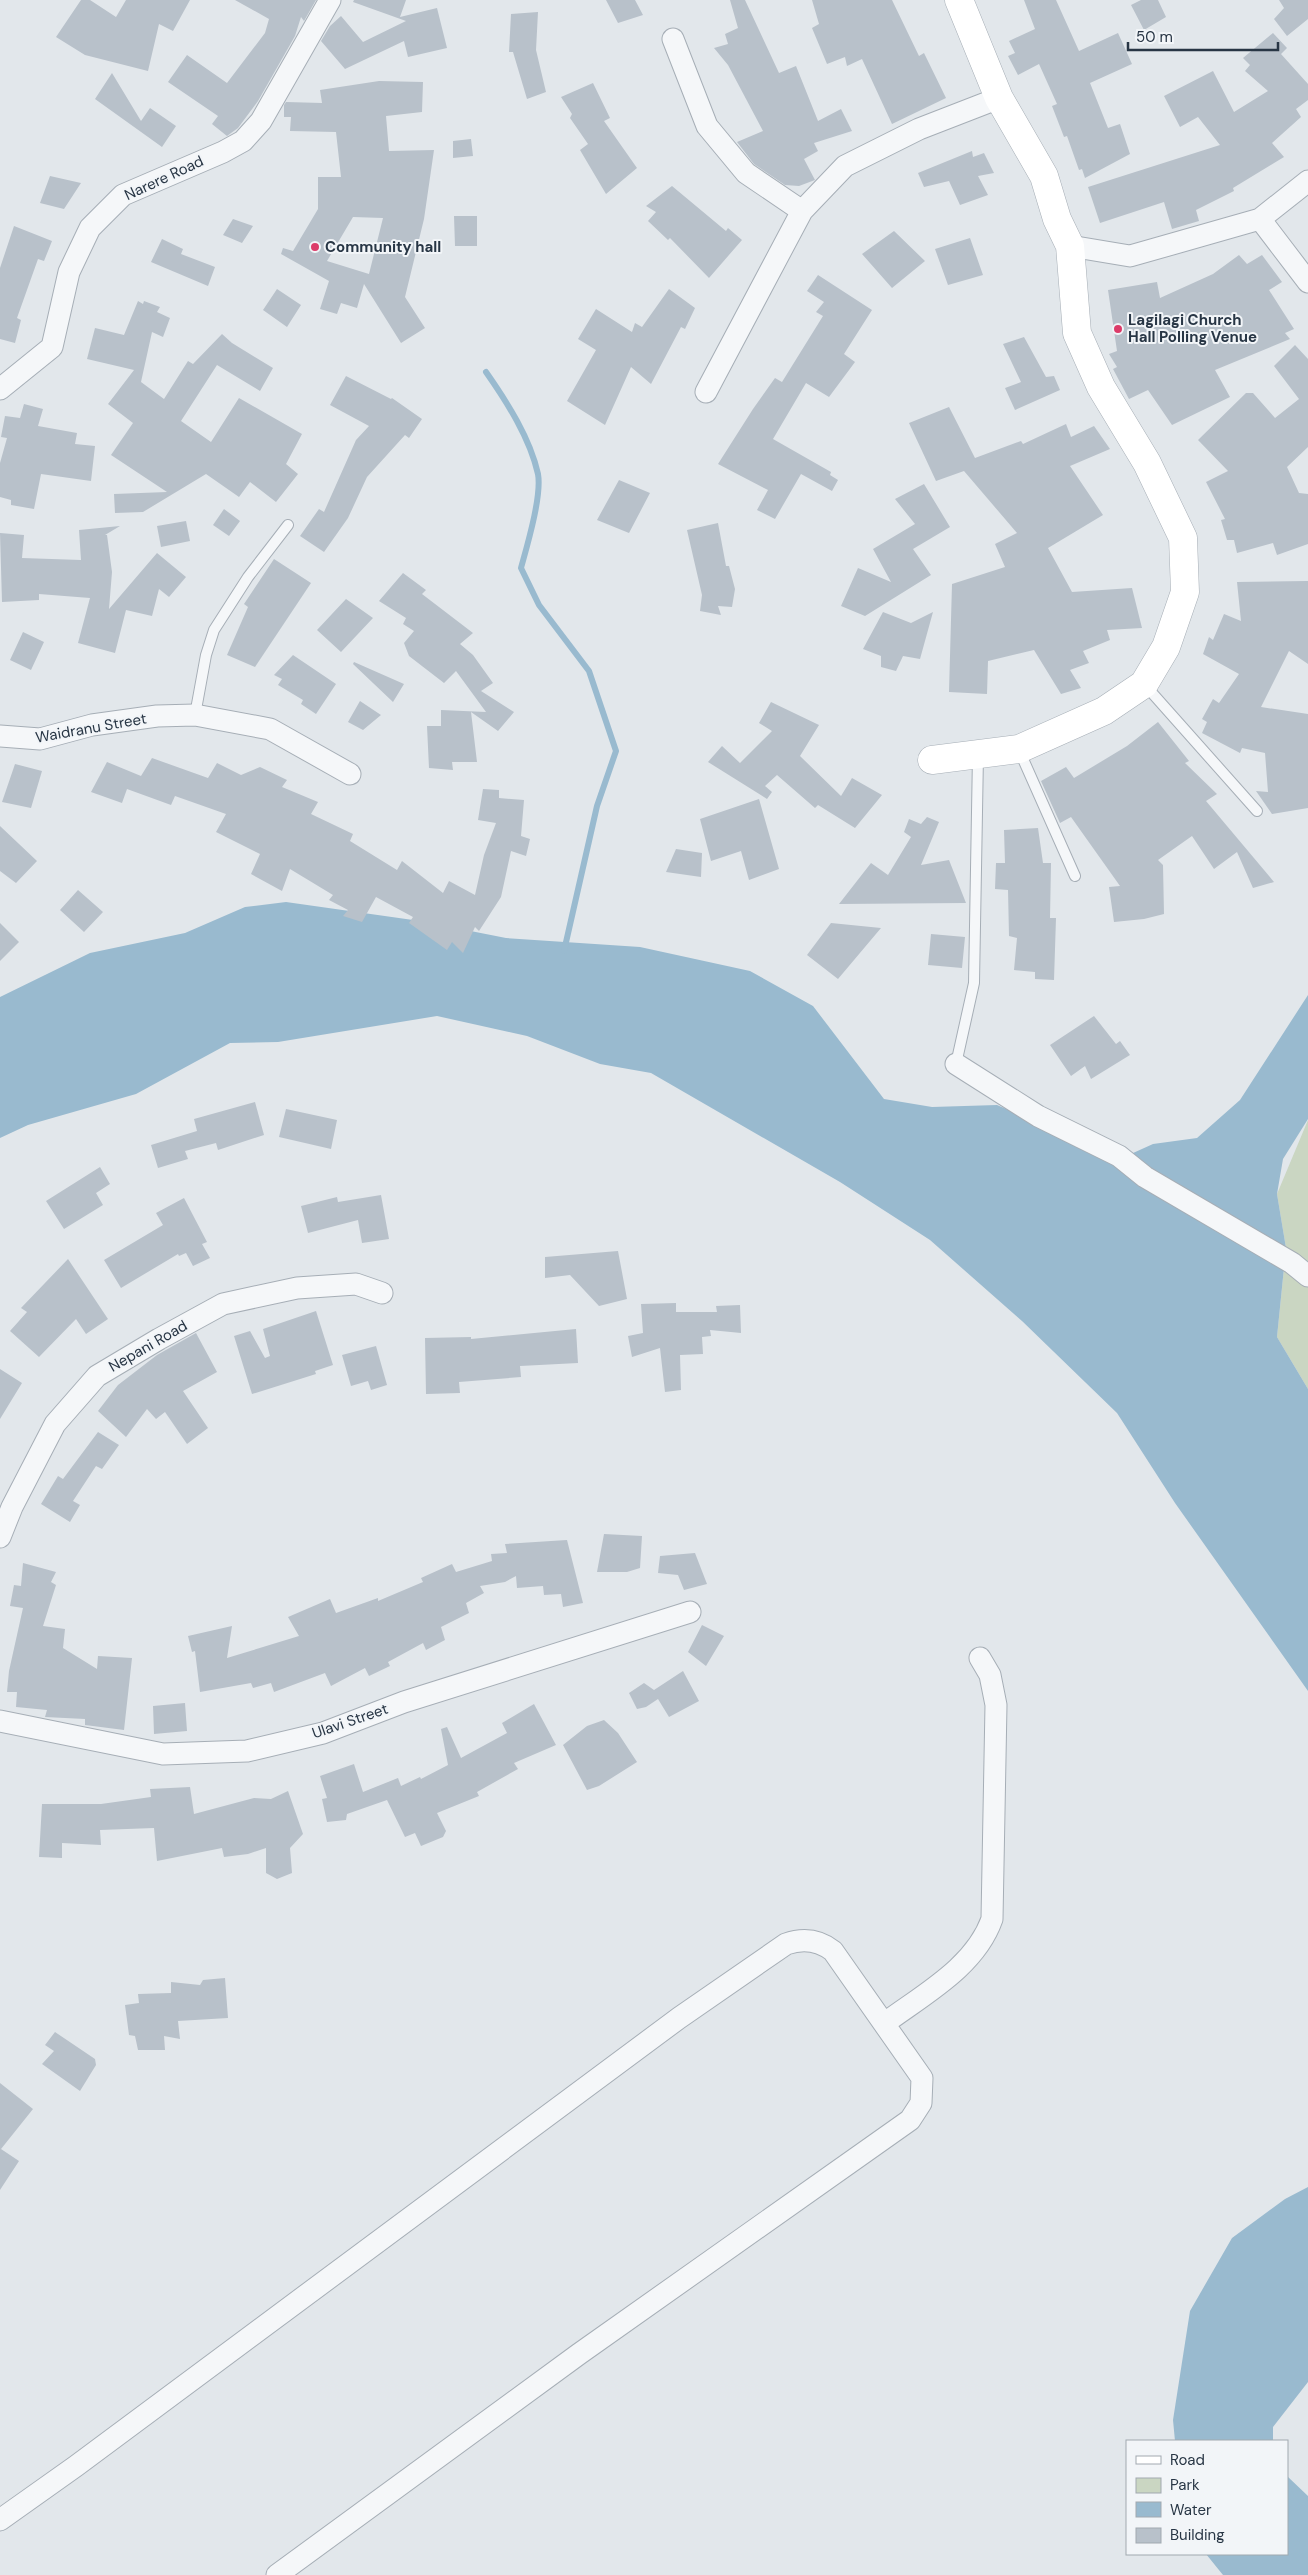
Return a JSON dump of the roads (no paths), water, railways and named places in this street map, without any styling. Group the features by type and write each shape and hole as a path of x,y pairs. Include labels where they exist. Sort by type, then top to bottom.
{"street":[{"name":"Narere Road","path":"0,389 52,347 69,272 90,228 123,195 223,152 243,141 261,121 330,0"},
{"path":"932,760 1019,749 1104,711 1144,684 1166,647 1185,592 1183,538 1147,463 1101,387 1077,333 1070,246 1057,219 1044,176 998,98 959,0"},
{"path":"673,39 707,126 746,173 802,211"},
{"path":"706,392 802,211 845,166 919,129 998,98"},
{"path":"1070,246 1130,256 1260,219 1308,180"},
{"path":"1260,219 1308,282"},
{"name":"Waidranu Street","path":"0,736 40,739 92,725 157,716 195,716 270,730 350,774"},
{"path":"956,1064 1038,1116 1119,1156 1144,1177 1300,1269"},
{"name":"Nepani Road","path":"0,1537 12,1507 56,1424 98,1376 159,1339 223,1304 297,1288 356,1284 382,1293"},
{"name":"Ulavi Street","path":"0,1721 163,1754 247,1752 323,1732 404,1702 690,1612"},
{"path":"885,2023 963,1964 980,1945 992,1919 996,1705 990,1675 980,1658"},
{"path":"0,2520 76,2466 679,2018 786,1944 794,1941 812,1941 833,1951 922,2078 921,2103 910,2120 580,2354 277,2575"}],"lane":[{"path":"195,716 206,656 214,630 248,577 288,525"},
{"path":"1144,684 1257,811"},
{"path":"1019,749 1075,876"},
{"path":"956,1064 974,983 978,754"}],"water":[{"path":"286,902 420,921 506,938 640,947 750,971 813,1006 884,1099 932,1107 997,1105 1122,1158 1153,1144 1197,1138 1240,1100 1308,995 1308,1119 1283,1159 1277,1194 1286,1248 1277,1337 1308,1389 1308,1691 1175,1503 1117,1413 1022,1321 930,1240 840,1182 651,1073 600,1064 527,1036 437,1016 278,1042 230,1043 136,1094 28,1125 0,1138 0,997 90,953 185,933 245,907"},
{"path":"1308,2187 1308,2382 1273,2427 1273,2440 1175,2440 1173,2420 1190,2311 1232,2238 1285,2199"},
{"path":"1288,2477 1308,2496 1308,2575 1223,2575 1207,2555 1288,2555"}],"waterway":[{"path":"486,372 510,408 524,434 538,474 539,483 536,508 521,568 539,605 589,671 616,751 597,806 564,951"}],"place":[{"name":"Community hall","path":"315,247"},
{"name":"Lagilagi Church Hall Polling Venue","path":"1118,329"}]}
